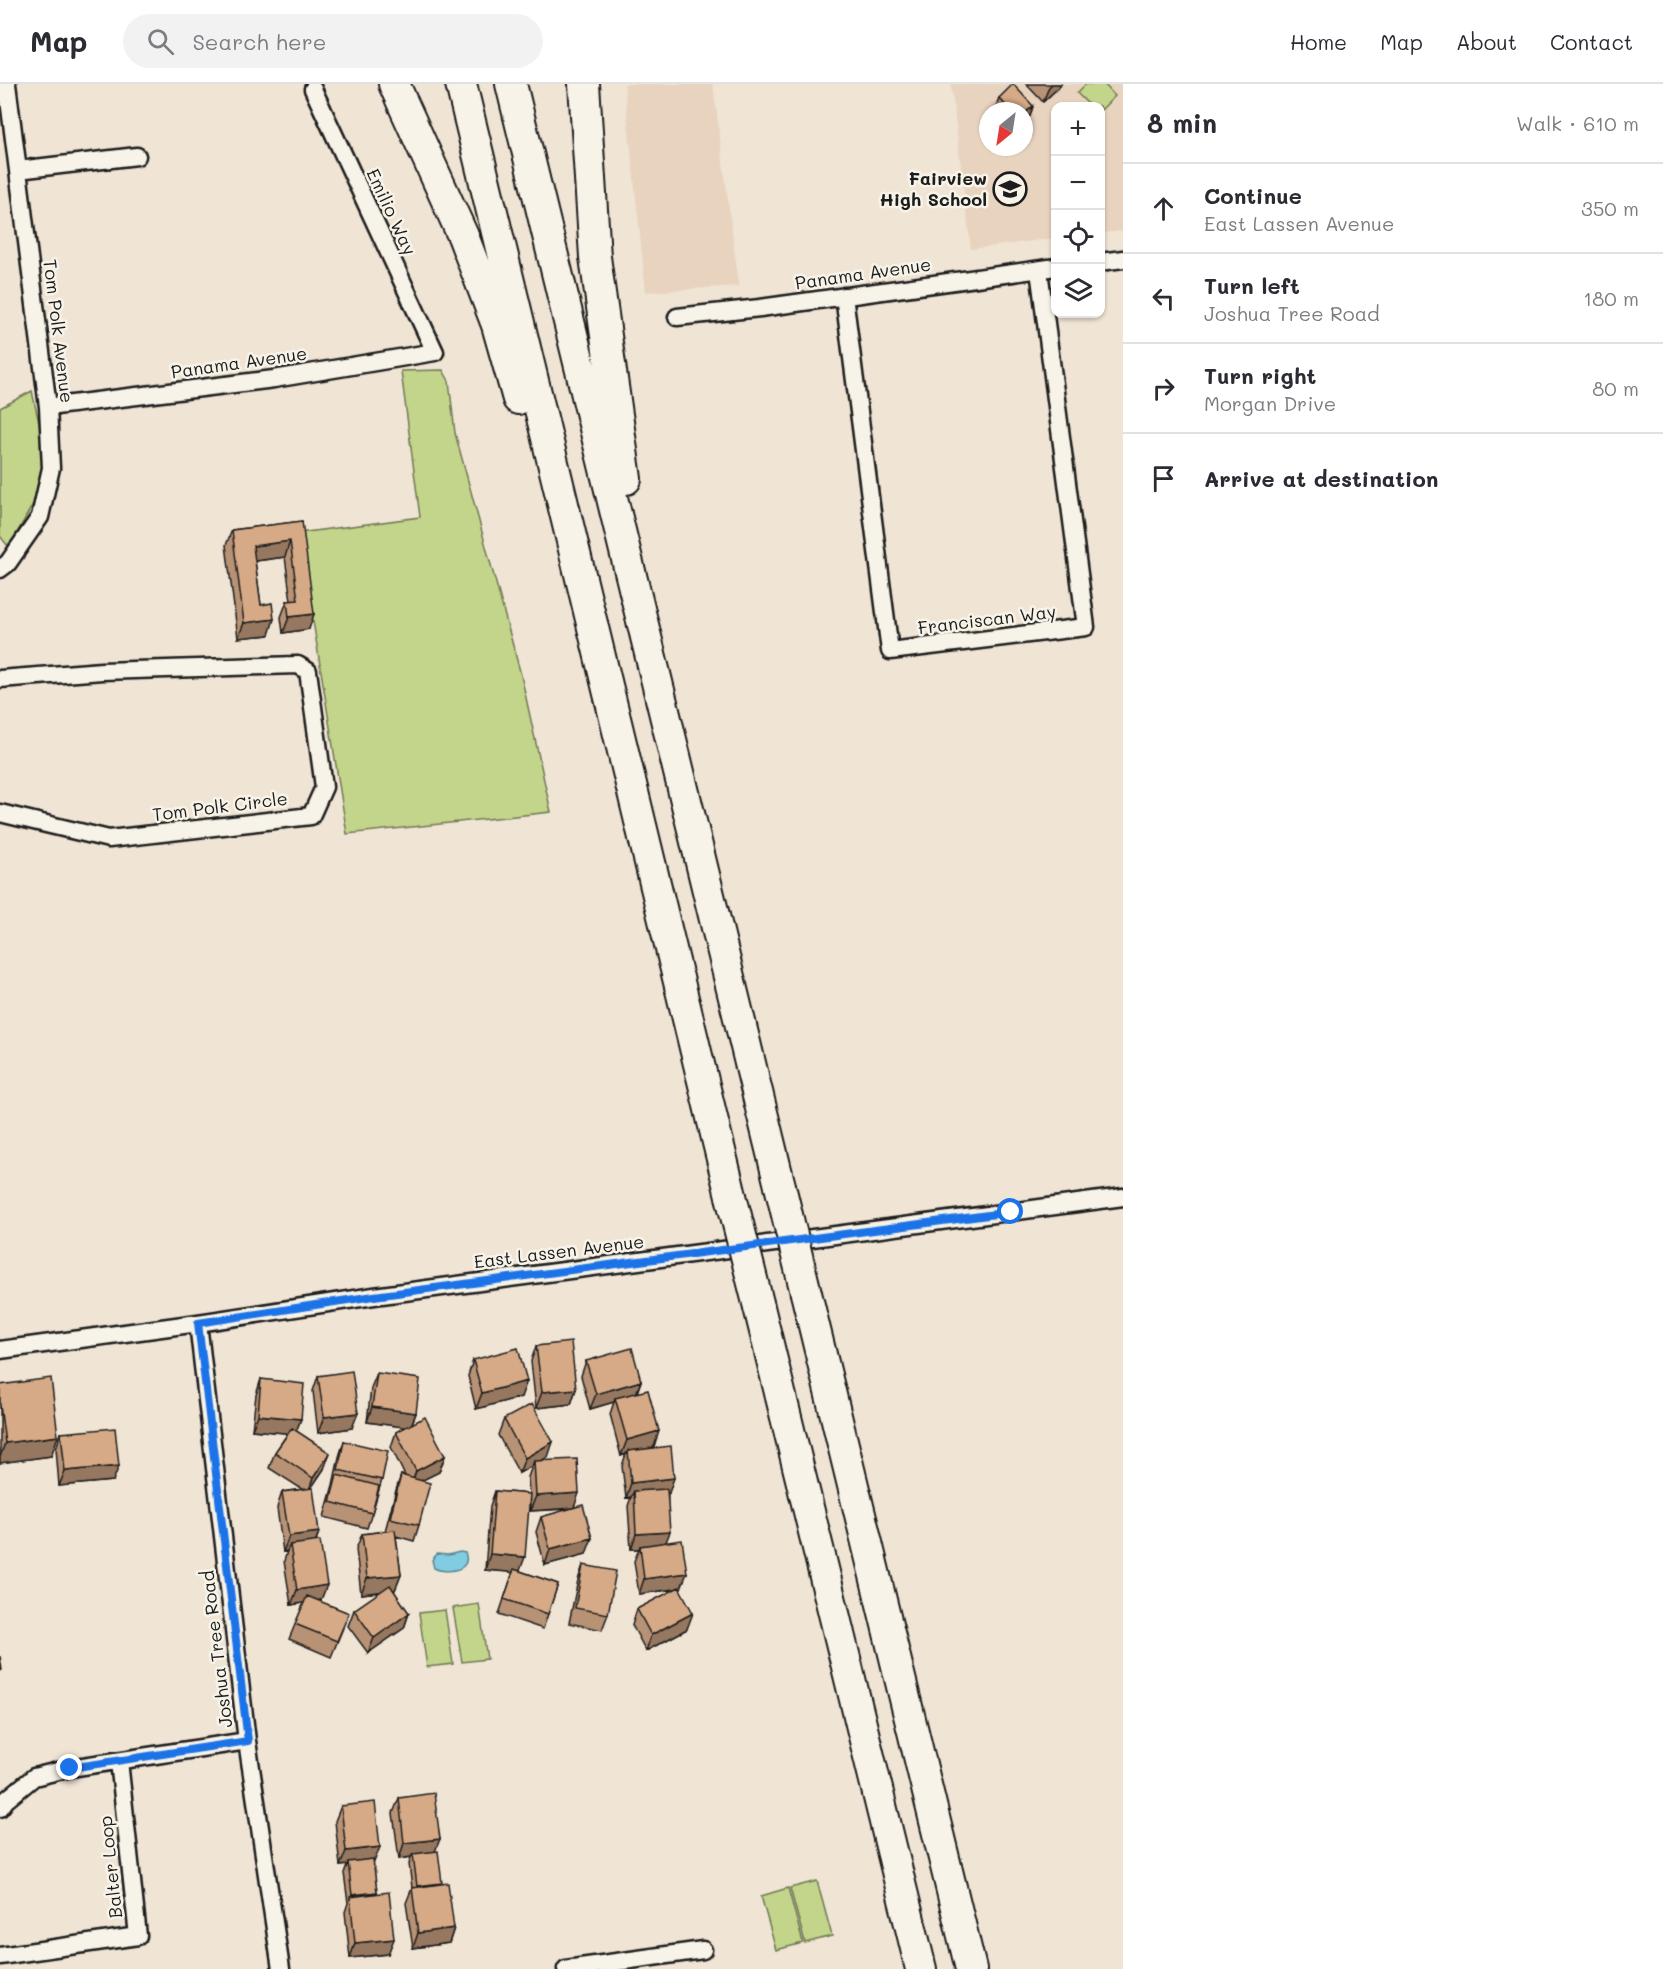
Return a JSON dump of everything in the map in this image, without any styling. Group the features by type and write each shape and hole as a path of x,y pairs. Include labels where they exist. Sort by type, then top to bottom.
{"highway":[{"path":"393,84 463,236 497,325 559,537 575,554"},
{"path":"461,84 921,1969"},
{"path":"511,84 971,1969"},
{"path":"584,84 595,257 638,554 645,627"}],"street":[{"name":"Tom Polk Avenue","path":"0,569 8,563 40,517 51,468 48,407 7,84"},
{"name":"Emilio Way","path":"313,89 435,352"},
{"path":"18,170 137,156"},
{"path":"1105,261 1123,259"},
{"name":"Panama Avenue","path":"676,317 760,308 1047,268"},
{"name":"Franciscan Way","path":"844,296 890,651 1086,627 1047,268"},
{"name":"Panama Avenue","path":"48,407 274,379 435,352"},
{"name":"Tom Polk Circle","path":"0,679 102,671 298,664 308,671 324,787 311,816 109,839 0,813"},
{"name":"East Lassen Avenue","path":"0,1350 374,1296 1123,1197"},
{"name":"Joshua Tree Road","path":"198,1323 248,1741 281,1969"},
{"path":"0,1808 6,1800 34,1777 70,1768 248,1741"},
{"name":"Balter Loop","path":"0,1956 138,1936 119,1761"},
{"path":"566,1969 703,1950"}],"shaded area":[{"path":"624,84 713,84 739,286 646,292"},
{"name":"Fairview High School","path":"951,84 1123,84 1123,231 1105,233 1105,102 1051,102 1051,239 971,249"}],"green space":[{"path":"1086,84 1104,84 1115,96 1105,106 1105,102 1086,102 1077,93"},
{"path":"443,370 449,381 455,433 521,675 551,812 347,834 299,533 420,517 401,371"},
{"path":"32,391 47,460 38,495 13,540 7,545 0,536 0,408"},
{"path":"479,1604 487,1659 462,1662 453,1608"},
{"path":"445,1610 453,1664 427,1667 419,1613"},
{"path":"817,1881 832,1936 805,1943 790,1888"},
{"path":"788,1888 803,1943 776,1950 761,1896"}],"water":[{"path":"465,1553 466,1559 462,1567 451,1571 434,1568 432,1560 437,1554 448,1555"}],"building":[{"path":"1013,84 1029,102 1003,102 999,98"},
{"path":"302,521 314,614 289,617 287,601 298,600 290,541 253,546 261,605 272,603 274,619 244,623 232,530"},
{"path":"571,1342 576,1389 542,1392 536,1346"},
{"path":"518,1348 527,1381 482,1393 473,1360"},
{"path":"632,1348 641,1381 596,1394 586,1361"},
{"path":"352,1371 358,1413 324,1417 318,1376"},
{"path":"377,1373 420,1379 416,1413 372,1407"},
{"path":"51,1378 58,1436 5,1443 0,1385"},
{"path":"261,1379 304,1384 301,1419 258,1415"},
{"path":"648,1390 659,1431 627,1440 615,1398"},
{"path":"532,1404 553,1442 525,1458 504,1419"},
{"path":"425,1417 445,1456 416,1471 396,1432"},
{"path":"115,1428 119,1466 65,1471 61,1433"},
{"path":"292,1428 330,1453 313,1478 275,1452"},
{"path":"344,1441 388,1451 382,1480 338,1470"},
{"path":"671,1446 674,1478 631,1483 628,1451"},
{"path":"577,1459 579,1493 536,1496 534,1461"},
{"path":"337,1475 379,1486 372,1513 330,1502"},
{"path":"401,1475 430,1483 419,1525 390,1518"},
{"path":"313,1488 319,1532 289,1536 282,1492"},
{"path":"667,1489 670,1532 636,1534 634,1491"},
{"path":"495,1491 530,1494 525,1557 490,1554"},
{"path":"583,1505 592,1538 550,1549 541,1517"},
{"path":"395,1530 401,1575 367,1578 362,1534"},
{"path":"682,1540 687,1573 644,1579 640,1546"},
{"path":"320,1541 327,1585 297,1590 290,1545"},
{"path":"583,1565 616,1571 608,1614 575,1608"},
{"path":"514,1569 558,1584 548,1614 504,1599"},
{"path":"390,1585 409,1613 374,1638 354,1610"},
{"path":"679,1587 693,1613 651,1635 637,1609"},
{"path":"307,1596 349,1613 337,1641 295,1624"},
{"path":"434,1793 440,1839 404,1843 399,1798"},
{"path":"375,1802 380,1847 346,1851 341,1806"},
{"path":"438,1851 442,1883 417,1886 413,1854"},
{"path":"373,1859 377,1892 352,1895 348,1862"},
{"path":"448,1883 454,1928 418,1933 412,1888"},
{"path":"389,1892 394,1939 355,1943 350,1897"}],"place":[{"name":"Fairview High School","path":"1010,189"}],"route":[{"path":"70,1768 248,1741 198,1323 374,1296 1011,1212"}]}
